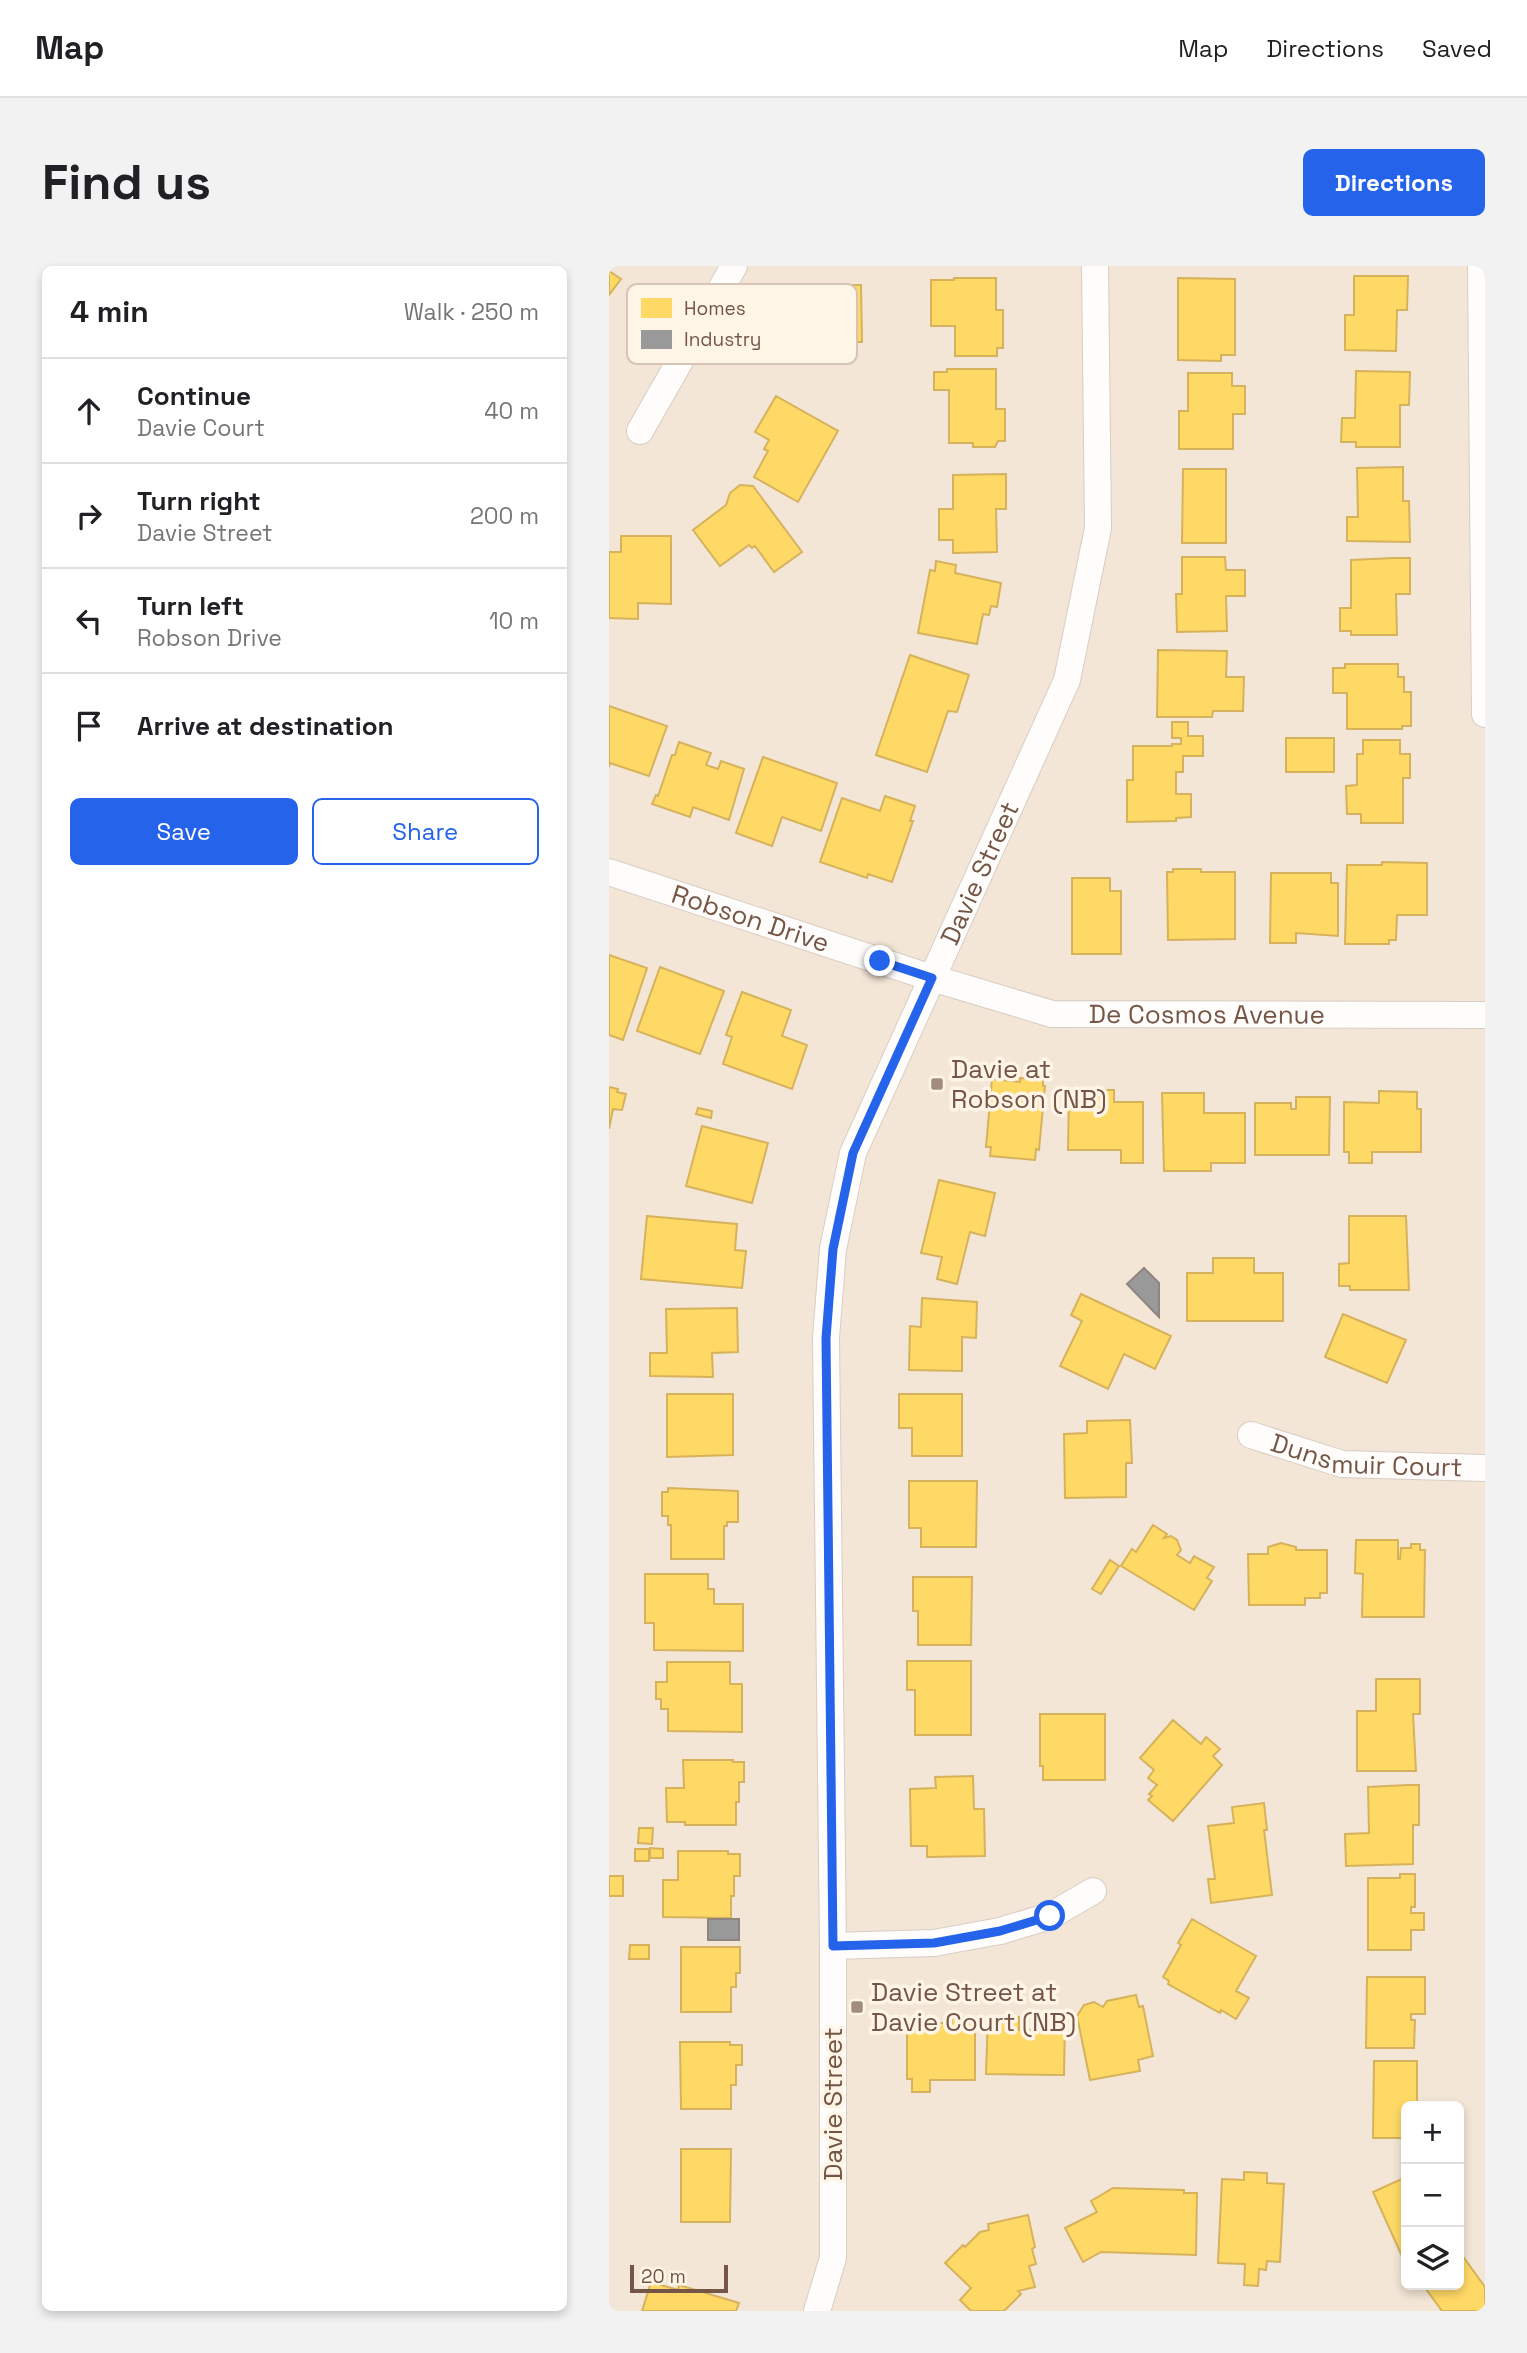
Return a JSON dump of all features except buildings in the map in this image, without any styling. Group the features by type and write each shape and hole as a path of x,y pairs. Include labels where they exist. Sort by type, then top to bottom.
{"street":[{"path":"724,284 734,266"},
{"name":"Davie Street","path":"817,2311 833,2258 833,1946 826,1352 833,1249 853,1153 1067,680 1097,528 1095,266"},
{"path":"1481,266 1485,714"},
{"path":"640,431 678,364"},
{"name":"Robson Drive","path":"609,872 932,978"},
{"name":"De Cosmos Avenue","path":"932,978 1052,1014 1485,1014"},
{"name":"Dunsmuir Court","path":"1251,1435 1342,1464 1485,1468"},
{"path":"833,1946 934,1943 1000,1931 1050,1916 1093,1891"}],"shaded area":[{"path":"609,266 1485,266 1485,2311 609,2311"}],"place":[{"name":"Davie at Robson (NB)","path":"937,1084"},
{"name":"Davie Street at Davie Court (NB)","path":"857,2007"}],"route":[{"path":"880,961 932,978 853,1153 833,1249 826,1338 833,1946 934,1943 1000,1931 1050,1916"}]}
